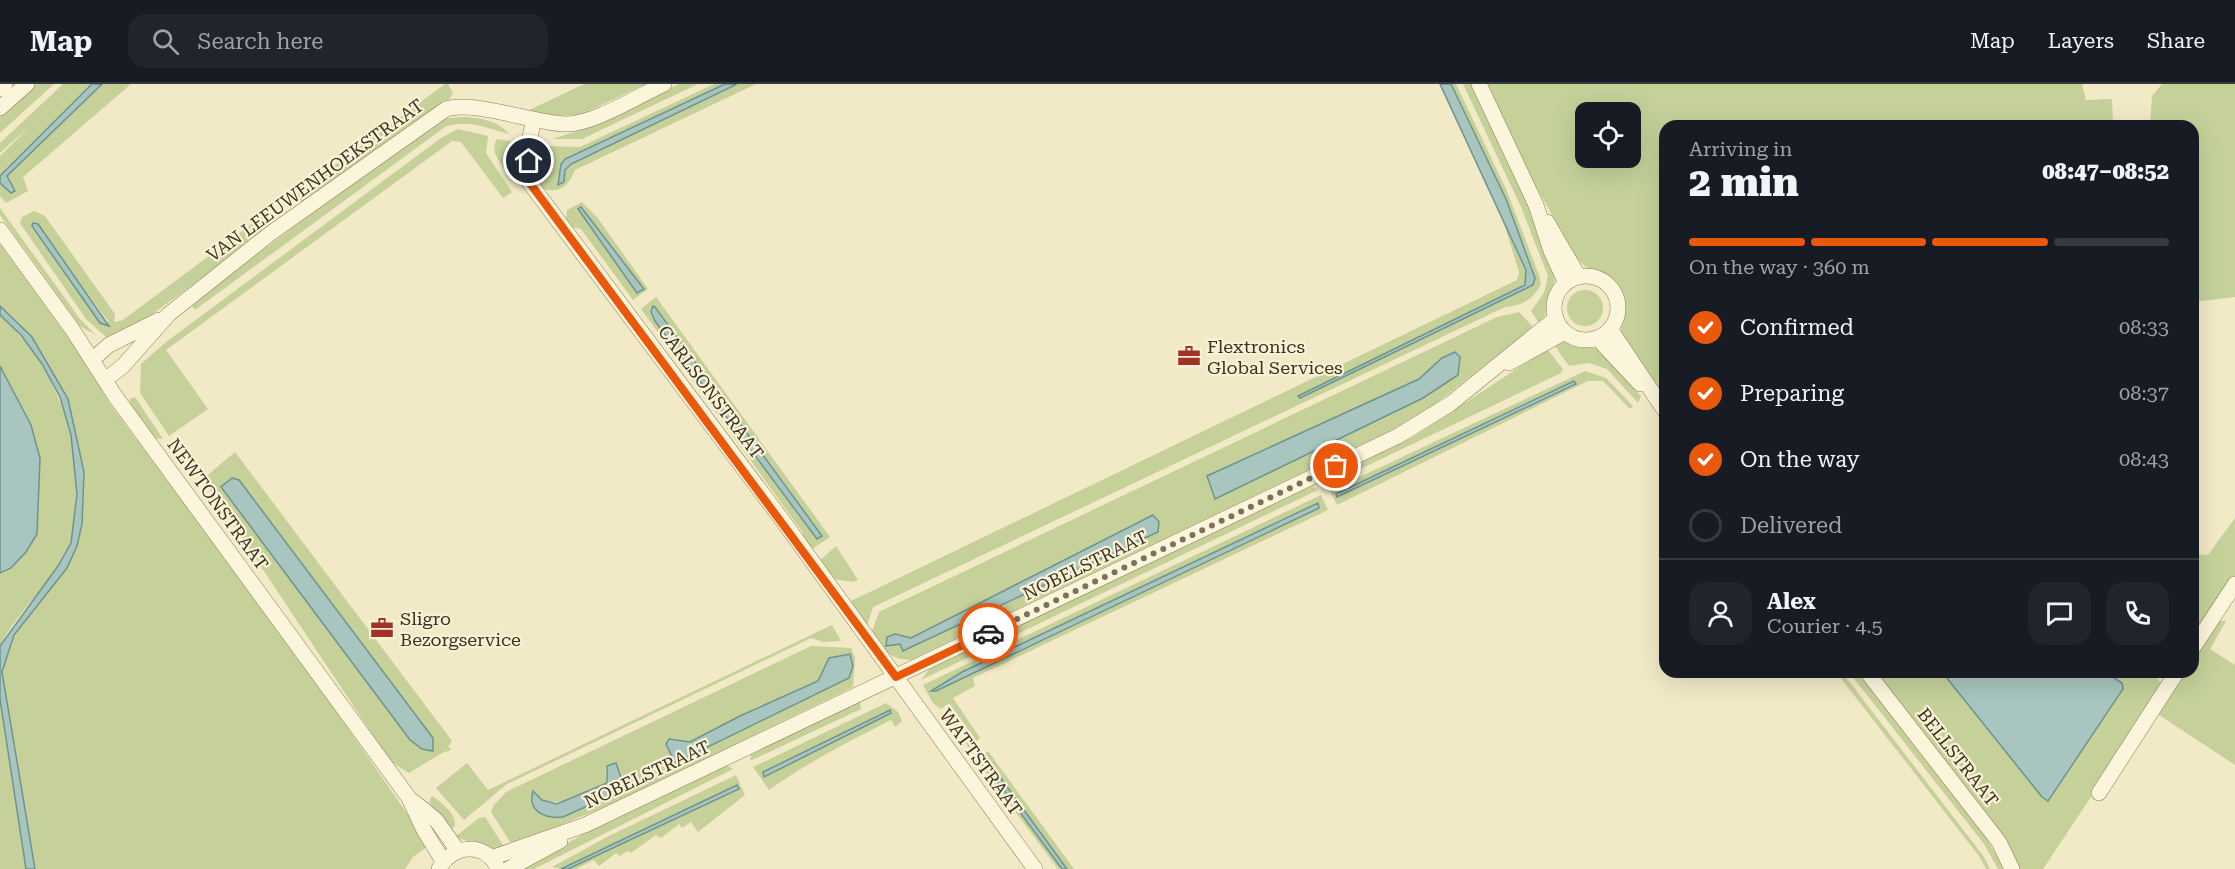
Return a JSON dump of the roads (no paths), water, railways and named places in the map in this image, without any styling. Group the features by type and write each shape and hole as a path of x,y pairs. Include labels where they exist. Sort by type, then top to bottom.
{"street":[{"path":"0,89 5,84"},
{"path":"0,108 27,84"},
{"name":"VAN LEEUWENHOEKSTRAAT","path":"105,380 123,366 169,314 271,233 446,109 465,106 566,124 584,121 663,84"},
{"path":"1479,84 1573,280"},
{"name":"CARLSONSTRAAT","path":"534,120 529,141 529,182 896,677"},
{"name":"NEWTONSTRAAT","path":"0,230 105,380 409,798 441,865"},
{"path":"1588,276 1604,282 1615,296 1618,313 1610,329 1597,338 1580,339 1565,332 1556,318 1556,299 1573,280 1588,276"},
{"name":"VAN LEEUWENHOEKSTRAAT","path":"92,360 109,345 169,314"},
{"name":"NOBELSTRAAT","path":"495,864 585,825 1398,436 1449,404 1556,318"},
{"path":"1610,329 1634,360 1650,391"},
{"name":"NOBELSTRAAT","path":"1495,369 1565,332"},
{"path":"1597,338 1659,403"},
{"path":"2199,639 2235,584"},
{"name":"WATTSTRAAT","path":"896,677 1035,869"},
{"name":"BELLSTRAAT","path":"1872,678 1999,842 2012,869"},
{"path":"2099,793 2173,678"},
{"name":"NEWTONSTRAAT","path":"409,798 435,820 458,850"},
{"name":"NOBELSTRAAT","path":"508,869 585,825"},
{"path":"441,865 458,850 478,850 495,864"}],"water":[{"path":"92,84 102,84 7,176 15,191 11,193 0,183 0,176"},
{"path":"725,84 737,84 571,164 565,170 564,182 558,185 561,164 565,159"},
{"path":"1440,84 1451,84 1506,199 1535,278 1533,285 1300,398 1298,396 1525,285 1526,270"},
{"path":"581,207 644,289 637,293 578,209"},
{"path":"33,223 38,224 109,326 100,323 32,226"},
{"path":"0,306 32,337 68,399 84,472 82,524 77,546 67,568 14,635 2,672 35,869 26,869 0,699 0,646 58,566 71,543 77,494 71,435 60,397 42,364 21,335 0,315"},
{"path":"653,306 822,536 817,539 655,321 651,312"},
{"path":"1455,352 1460,357 1458,375 1423,398 1215,499 1207,476 1419,379 1442,358"},
{"path":"0,366 31,425 40,458 37,534 26,552 11,568 0,573"},
{"path":"1574,381 1576,384 1337,497 1336,494"},
{"path":"232,478 239,480 433,738 433,751 422,749 410,740 221,487"},
{"path":"1318,503 1319,508 936,691 931,691 962,672"},
{"path":"1153,515 1159,522 1158,532 903,651 900,644 886,646 887,637 895,634 911,638"},
{"path":"850,654 853,666 849,678 675,763 666,744 669,739 690,742 740,716 818,681 829,658"},
{"path":"1947,678 2114,678 2122,683 2123,689 2048,801 2042,797"},
{"path":"890,710 891,713 764,777 763,772"},
{"path":"986,758 1067,869 1062,869 982,761"},
{"path":"616,763 625,789 563,817 550,817 535,809 533,791 542,800 557,804 607,783 607,766"},
{"path":"737,785 739,789 568,869 561,869"}],"place":[{"name":"Flextronics Global Services","path":"1189,356"},
{"name":"Sligro Bezorgservice","path":"382,628"}]}
